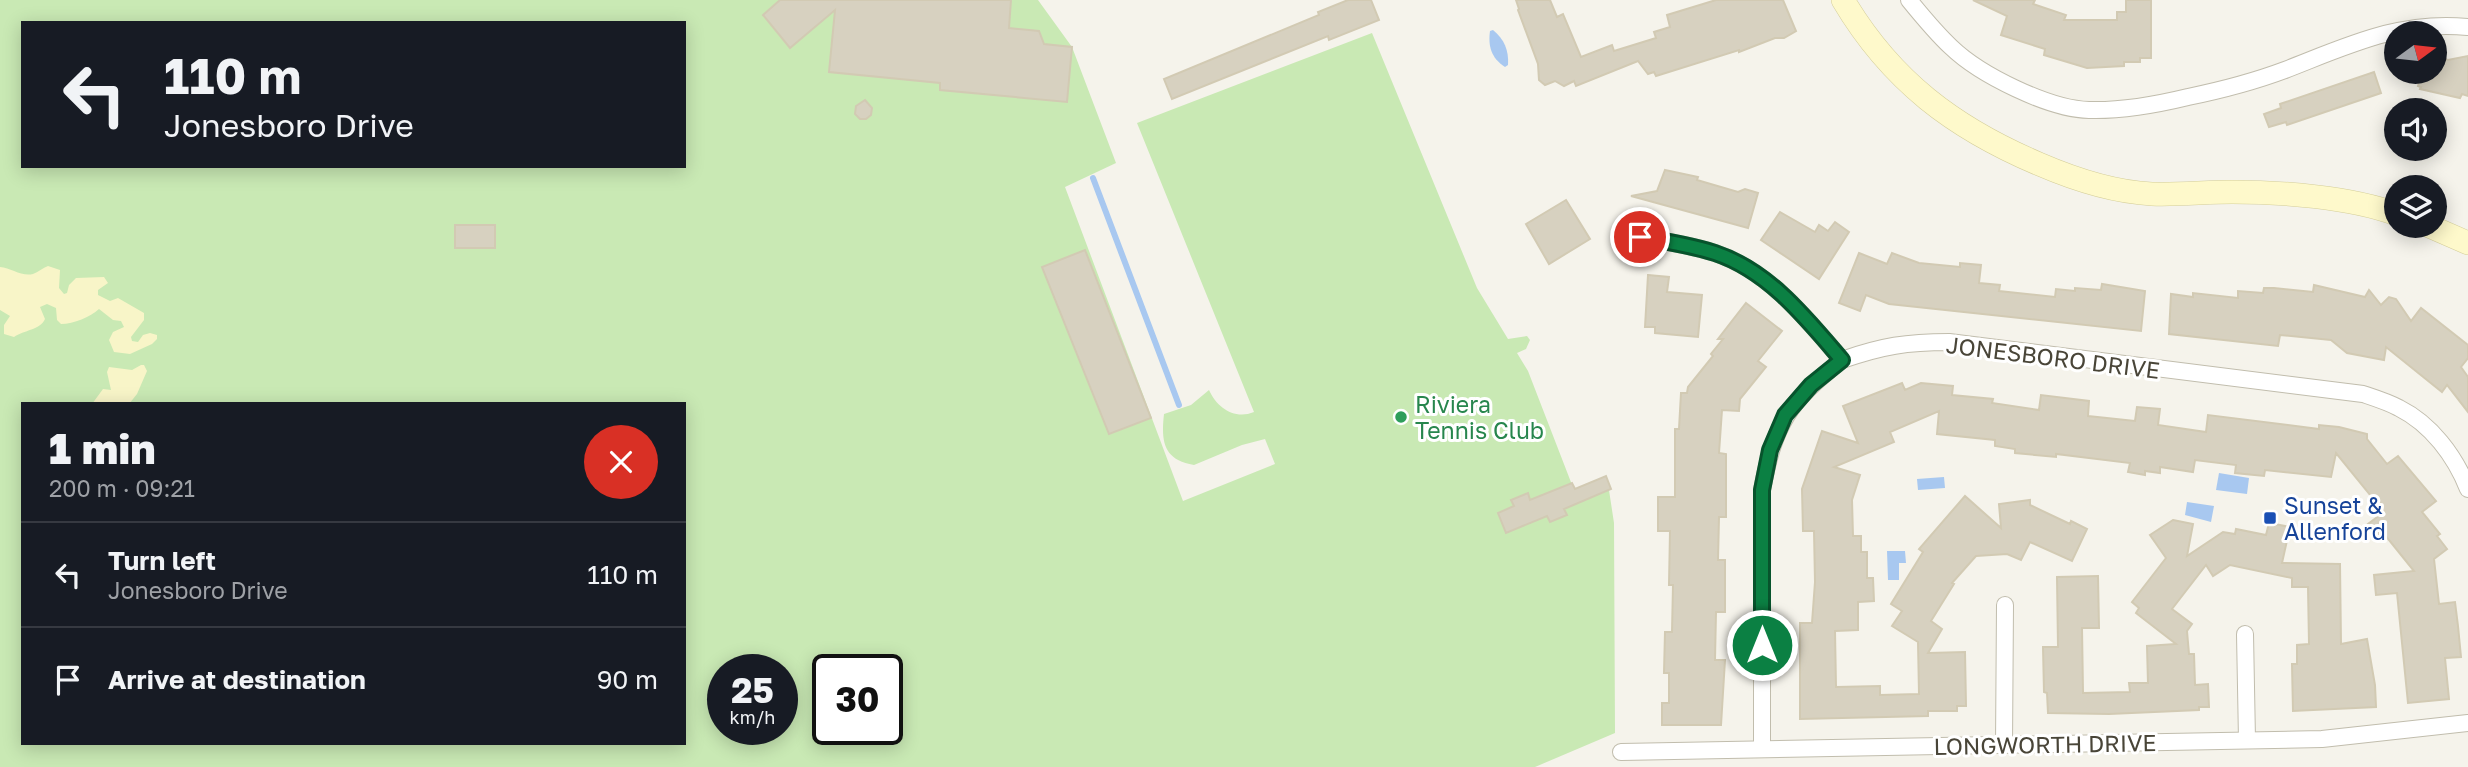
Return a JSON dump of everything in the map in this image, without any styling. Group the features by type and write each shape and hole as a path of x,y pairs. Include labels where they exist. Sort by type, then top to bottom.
{"main road":[{"path":"1852,4 1880,54 1911,86 1950,118 1997,146 2064,175 2104,188 2152,194 2234,192 2318,197 2384,209"},
{"path":"2447,234 2468,243"}],"street":[{"path":"1909,0 1953,49 2000,81 2043,100 2085,110 2124,110 2250,84 2367,38 2403,28 2441,24 2468,27"},
{"path":"1640,237 1682,244 1717,254 1748,268 1779,290 1842,360 1811,385 1785,415 1770,450 1762,490 1762,749"},
{"name":"JONESBORO DRIVE","path":"1842,360 1878,348 1912,342 1949,342 2363,394 2400,408 2434,433 2462,474 2468,489"},
{"path":"2004,746 2005,605"},
{"path":"2245,634 2247,740"},
{"name":"LONGWORTH DRIVE","path":"1621,752 2322,739 2468,723"}],"green space":[{"path":"0,0 1038,0 1072,47 1116,163 1065,187 1183,501 1275,464 1265,439 1242,445 1194,465 1176,459 1166,448 1163,433 1164,414 1191,405 1209,390 1227,411 1240,414 1254,412 1137,123 1372,33 1477,288 1508,339 1527,336 1530,340 1526,349 1517,353 1528,371 1574,490 1607,477 1614,523 1615,733 1535,767 0,767"}],"sand":[{"path":"48,266 60,270 59,288 64,294 76,278 104,277 108,283 98,290 98,295 110,301 118,298 144,313 144,320 131,337 132,341 138,342 143,335 150,333 157,335 157,339 130,354 114,352 109,340 113,332 124,327 121,321 113,320 99,309 81,320 61,324 57,320 56,308 47,304 40,307 45,319 43,323 14,337 4,334 4,325 10,316 0,310 0,267 29,275"},
{"path":"144,365 147,371 131,402 93,402 103,389 111,390 107,372 109,367 132,370"}],"water":[{"path":"1493,30 1507,50 1508,65 1505,67 1496,60 1490,47 1489,36"},
{"path":"2219,473 2249,478 2247,494 2216,490"},
{"path":"1944,477 1945,488 1918,490 1917,479"},
{"path":"2187,502 2214,506 2211,522 2185,515"},
{"path":"1887,551 1905,551 1906,563 1899,563 1899,580 1888,580"}],"building":[{"path":"780,0 1011,0 1009,28 1039,31 1044,44 1072,47 1067,102 940,90 940,83 829,72 835,10 790,48 763,15"},
{"path":"1348,0 1371,0 1379,20 1329,40 1328,36 1172,99 1164,79 1319,15 1318,12"},
{"path":"1516,0 1550,0 1557,17 1563,14 1581,57 1612,45 1614,51 1656,38 1654,32 1670,27 1667,15 1716,0 1783,0 1796,31 1784,38 1775,38 1739,52 1656,76 1654,72 1648,74 1638,61 1576,86 1574,81 1564,86 1555,81 1545,85 1539,80 1538,64"},
{"path":"1973,0 2035,0 2033,4 2066,15 2064,20 2117,20 2117,12 2126,12 2126,0 2151,0 2151,58 2140,58 2140,62 2124,62 2124,66 2087,68 2044,55 2045,49 2001,35 2007,16"},
{"path":"2468,56 2468,96 2462,94 2460,98 2420,89 2418,86 2447,84 2447,60"},
{"path":"2374,72 2381,93 2287,125 2286,122 2269,127 2264,114 2281,108 2280,104"},
{"path":"865,100 872,108 871,115 860,119 855,114 856,106"},
{"path":"1665,170 1698,177 1697,180 1738,192 1745,189 1758,193 1748,228 1631,196 1657,191"},
{"path":"1566,200 1590,239 1549,264 1526,224"},
{"path":"1780,212 1815,232 1819,225 1828,231 1835,222 1849,232 1819,279 1761,240"},
{"path":"455,225 495,225 495,248 455,248"},
{"path":"1085,250 1151,418 1109,434 1042,267"},
{"path":"1859,253 1887,264 1892,253 1919,263 1960,267 1960,263 1981,265 1979,283 2000,285 1999,291 2055,297 2056,289 2101,290 2102,284 2145,291 2141,331 1889,304 1866,295 1860,311 1839,303"},
{"path":"1648,275 1669,277 1667,292 1702,295 1698,337 1655,333 1655,327 1645,327"},
{"path":"2314,285 2365,297 2369,290 2381,305 2389,297 2396,299 2411,321 2421,308 2468,345 2468,358 2461,367 2468,377 2468,412 2447,385 2442,392 2386,347 2384,360 2347,353 2331,340 2280,335 2278,346 2169,334 2171,294 2193,297 2193,293 2238,298 2238,291 2263,293 2264,288 2274,288 2313,292"},
{"path":"1746,303 1782,331 1758,361 1766,367 1740,399 1739,411 1722,410 1719,453 1726,454 1726,517 1719,517 1718,560 1725,560 1725,612 1716,612 1715,660 1725,660 1721,725 1662,725 1662,703 1669,703 1669,673 1664,673 1665,632 1672,632 1673,585 1669,585 1670,531 1658,531 1658,497 1675,497 1675,429 1679,429 1681,393 1687,393 1688,387 1723,339 1718,339"},
{"path":"1902,383 1905,390 1921,383 1953,386 1952,395 1993,399 1992,403 2039,410 2041,395 2089,401 2088,416 2135,421 2137,407 2160,409 2158,425 2206,432 2208,415 2319,429 2319,425 2339,427 2367,434 2367,439 2387,464 2398,456 2436,501 2422,512 2440,534 2437,536 2447,549 2434,559 2439,604 2455,602 2461,657 2445,658 2449,699 2408,703 2397,593 2376,595 2374,575 2414,571 2385,535 2380,539 2368,524 2384,512 2336,453 2331,477 2265,470 2264,476 2235,473 2236,465 2195,460 2193,472 2160,467 2160,473 2145,471 2145,475 2128,472 2130,463 2056,454 2056,457 2015,453 2015,449 1995,446 1995,440 1937,434 1939,411 1890,432 1894,442 1834,467 1860,475 1852,500 1853,536 1861,536 1861,552 1867,552 1867,578 1873,578 1874,601 1858,602 1858,630 1835,631 1836,687 1880,686 1880,695 1919,694 1918,642 1892,626 1902,611 1891,604 1923,552 1919,549 1965,496 2001,528 1999,504 2030,500 2030,505 2087,529 2072,561 2030,542 2021,560 2007,554 1976,556 1952,583 1954,584 1931,621 1942,629 1928,653 1965,652 1966,706 1957,706 1957,711 1928,711 1928,716 1800,719 1800,623 1812,623 1815,582 1814,531 1803,531 1802,489 1822,431 1858,443 1843,406"},
{"path":"1606,476 1611,489 1564,509 1567,515 1550,522 1547,516 1506,533 1498,513 1514,506 1511,500 1528,493 1530,500 1572,483 1575,489"},
{"path":"2173,520 2193,524 2187,556 2223,532 2235,534 2236,529 2266,535 2269,523 2290,527 2282,563 2340,564 2341,644 2367,639 2376,707 2293,711 2292,664 2297,664 2297,645 2309,644 2308,587 2292,587 2292,578 2230,565 2213,576 2206,565 2172,609 2192,624 2187,631 2189,654 2194,654 2195,685 2208,684 2209,707 2199,707 2199,710 2109,714 2048,713 2047,693 2044,692 2043,647 2058,647 2057,577 2098,576 2099,628 2082,628 2083,693 2130,692 2129,683 2148,683 2147,646 2176,644 2136,613 2139,608 2132,602 2166,558 2150,535"}],"waterway":[{"path":"1093,178 1179,405"}],"place":[{"name":"Riviera Tennis Club","path":"1401,417"},
{"name":"Sunset & Allenford","path":"2270,518"}],"route":[{"path":"1640,237 1682,244 1717,254 1748,268 1779,290 1842,360 1811,385 1785,415 1770,450 1762,490 1762,645"}]}
